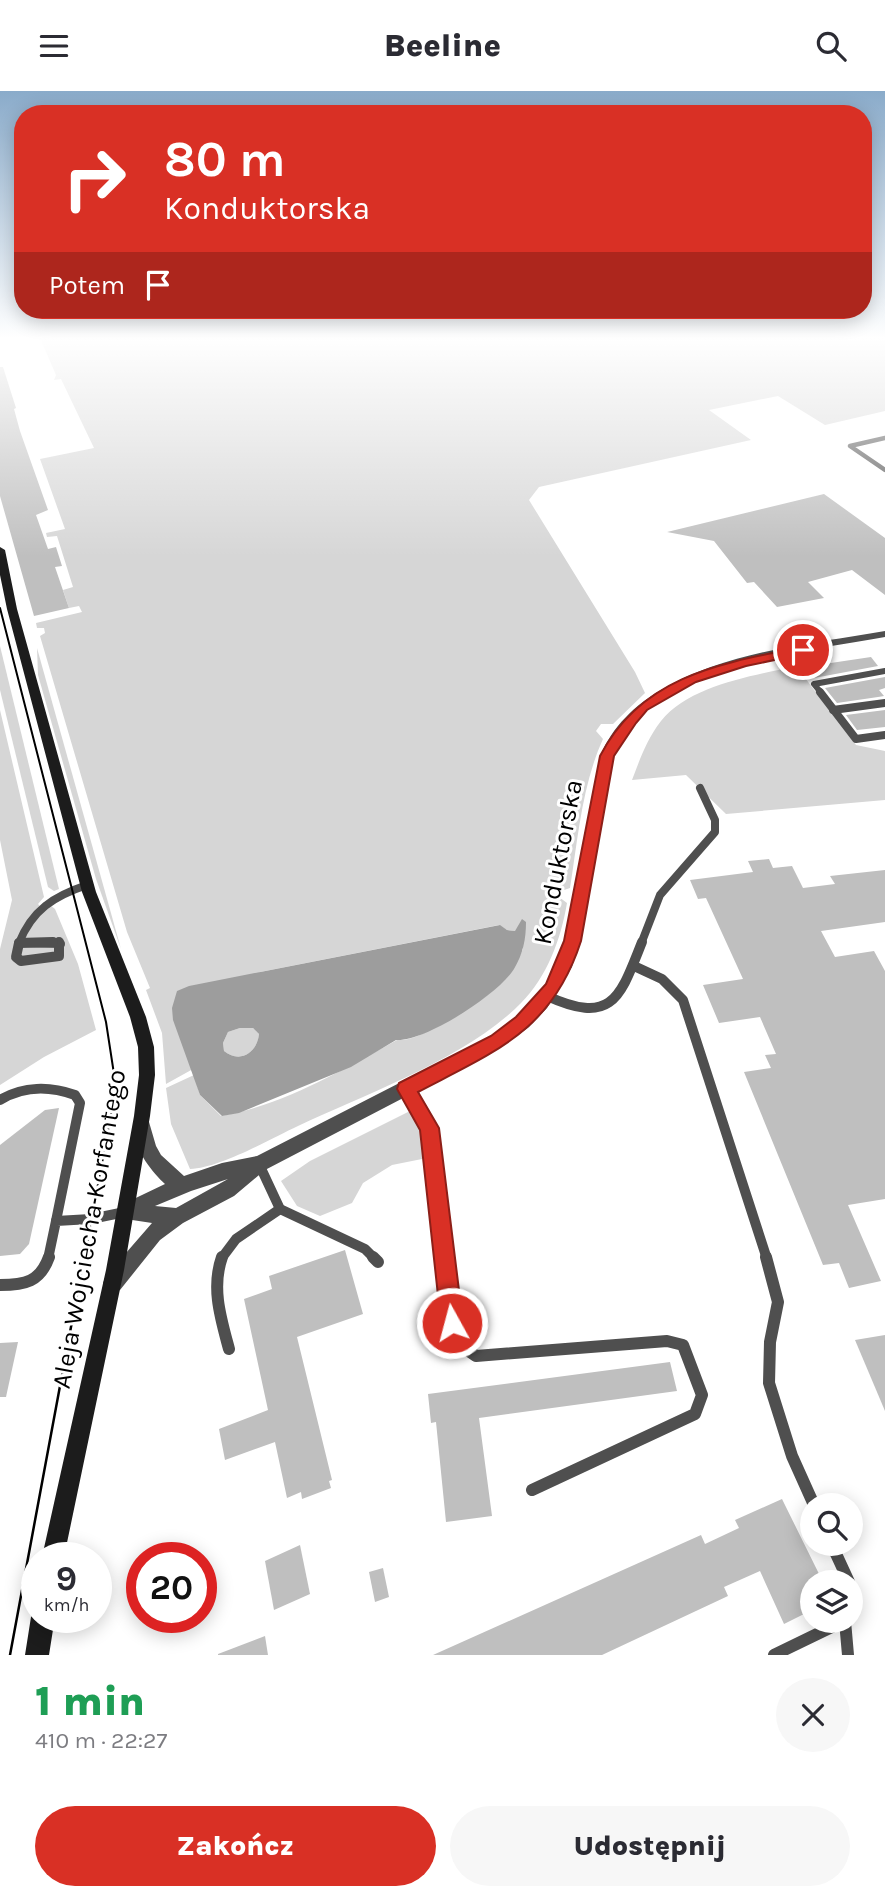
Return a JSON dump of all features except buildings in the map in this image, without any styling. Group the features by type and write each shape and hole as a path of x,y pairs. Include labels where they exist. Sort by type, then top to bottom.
{"main road":[{"name":"Aleja Wojciecha Korfantego","path":"0,549 4,580 87,885 141,1027 146,1048 147,1075 142,1116 112,1284 56,1542"},
{"path":"37,1655 40,1633"}],"street":[{"name":"Konduktorska","path":"112,1284 153,1234 177,1217 229,1190 259,1164 497,1041 523,1022 547,996 564,967 572,941 607,756 617,737 643,707 673,688 715,671 885,634"},
{"path":"142,1116 145,1144 155,1162 181,1185"},
{"name":"Konduktorska","path":"125,1212 168,1194 181,1185 232,1169 259,1164"},
{"path":"125,1212 177,1217"}],"lane":[{"path":"885,438 850,446 885,470"},
{"path":"885,671 814,684 856,739 885,735"},
{"path":"833,710 885,703"},
{"path":"547,996 581,1008 606,1006 622,992 660,895 715,832 715,820 700,788"},
{"path":"19,943 59,941 60,953 55,958 18,960 19,943 29,920 43,904 60,893 87,885"},
{"path":"634,966 659,975 673,985 683,1000 775,1285 778,1302 770,1342 769,1383 792,1456 809,1493"},
{"path":"0,1100 18,1091 49,1089 75,1095 80,1103 45,1269 38,1279 27,1284 0,1285"},
{"path":"406,1089 429,1128 452,1323 460,1345 477,1356 667,1341 683,1345 702,1395 695,1414 532,1490"},
{"path":"259,1164 280,1209 365,1249 378,1262"},
{"path":"229,1349 217,1290 220,1261 232,1244 280,1209"},
{"path":"56,1221 91,1219 125,1212"},
{"path":"774,1655 820,1633"},
{"path":"846,1633 848,1655"}],"shaded area":[{"path":"76,411 710,411 751,440 539,487 529,500 635,672 645,693 613,724 601,724 596,731 603,739 585,793 570,888 564,890 558,886 551,891 567,903 561,930 545,969 530,993 499,1023 416,1073 245,1152 216,1164 190,1169 171,1124 166,1088 194,1075 200,1095 221,1116 267,1104 334,1074 397,1040 423,1034 476,1003 498,986 523,949 515,931 499,925 260,972 193,1069 166,1084 162,1033 146,990 150,988 127,932 40,636 45,633 44,628 37,628 36,623 82,612 79,606 69,608 63,590 73,587 57,536 47,537 46,533 65,529 40,459 94,448"},
{"path":"802,411 885,411 885,411 825,425"},
{"path":"0,646 59,889 54,891 48,887 0,690"},
{"path":"37,648 121,949 96,879 38,675"},
{"path":"796,666 856,745 885,751 885,800 726,814 686,775 632,780 652,735 673,709 705,690 742,678"},
{"path":"0,710 44,897 38,904 44,910 50,905 55,909 78,964 96,1030 44,1057 0,1085 0,949 12,900 0,840"},
{"path":"522,919 526,922 520,958 514,969 478,1003 442,1025 409,1039 396,1040 351,1067 239,1113 222,1116 200,1095 173,1020 172,1008 177,991 189,986 500,925 515,931","holes":["253,1028 259,1034 258,1041 247,1055 230,1055 224,1051 223,1043 228,1032"]},
{"path":"253,1028 259,1034 258,1041 247,1055 230,1055 224,1051 223,1043 228,1032"},
{"path":"412,1110 423,1132 427,1158 392,1165 363,1183 352,1203 320,1216 297,1206 281,1181 310,1161"}],"tram line":[{"path":"0,608 106,1022 114,1074 111,1115 84,1259"},
{"path":"10,1655 84,1257"}],"route":[{"path":"452,1323 429,1128 406,1089 497,1041 523,1022 552,989 564,967 572,941 607,756 617,737 631,720 643,707 691,679 743,663 803,650"}]}
